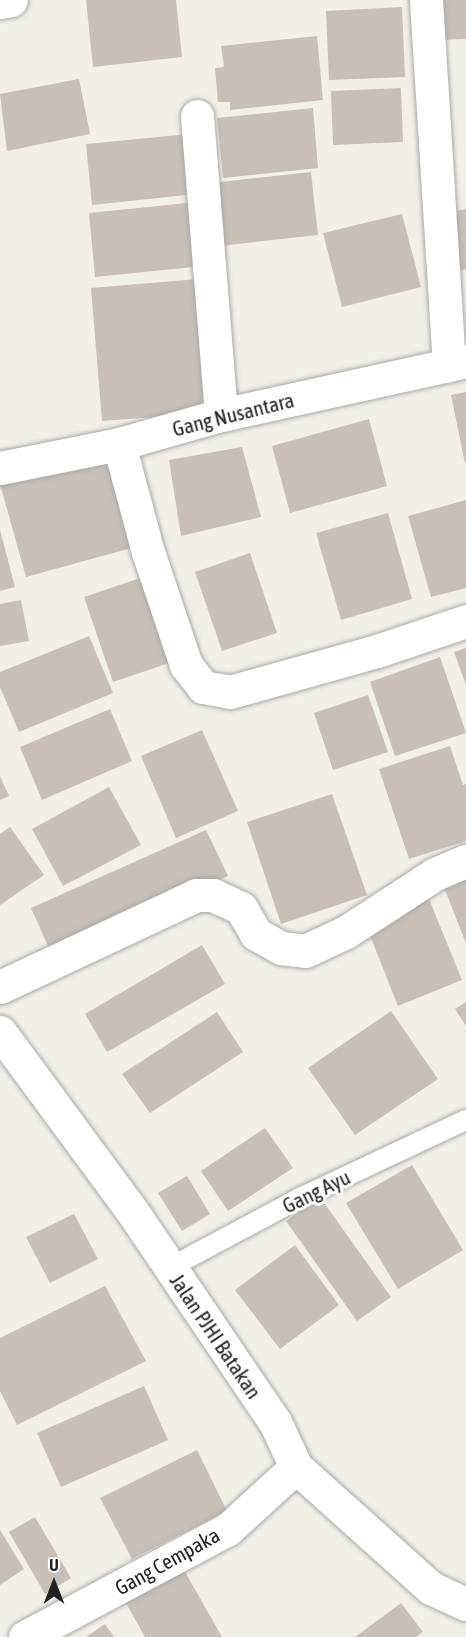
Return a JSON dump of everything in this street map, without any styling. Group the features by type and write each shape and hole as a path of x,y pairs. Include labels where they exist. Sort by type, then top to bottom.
{"street":[{"path":"0,2 11,0"},
{"path":"426,0 457,363"},
{"path":"197,116 221,415"},
{"name":"Gang Nusantara","path":"0,468 119,444 221,415 457,363"},
{"path":"119,444 148,552 186,665 203,687 230,692 377,651 466,621"},
{"path":"0,987 196,895 213,895 241,908 256,934 281,948 305,951 346,932 435,874 466,861"},
{"name":"Jalan PJHI Batakan","path":"0,1032 170,1268 275,1422 296,1467 431,1588 466,1604"},
{"name":"Gang Cempaka","path":"25,1637 228,1528 296,1467"}],"lane":[{"name":"Gang Ayu","path":"170,1268 300,1198 466,1120"}],"building":[{"path":"86,0 176,0 182,57 93,67"},
{"path":"431,0 466,0 466,39 433,40"},
{"path":"402,7 405,77 329,80 326,11"},
{"path":"317,36 323,100 230,110 230,102 218,102 215,68 224,67 221,46"},
{"path":"79,79 90,134 7,151 0,94"},
{"path":"401,88 403,142 333,145 331,91"},
{"path":"313,108 318,168 223,178 217,118"},
{"path":"189,134 196,194 92,205 86,144"},
{"path":"311,172 318,235 219,246 212,183"},
{"path":"197,202 203,266 95,277 89,213"},
{"path":"466,209 466,269 453,272 441,214"},
{"path":"402,214 421,287 342,307 323,233"},
{"path":"198,279 209,413 102,421 91,288"},
{"path":"466,392 466,463 465,463 451,395"},
{"path":"369,419 387,486 290,513 272,446"},
{"path":"242,447 261,517 181,536 169,460"},
{"path":"108,453 135,547 26,577 0,484"},
{"path":"466,500 466,588 431,597 408,516"},
{"path":"388,513 412,599 341,620 316,533"},
{"path":"0,530 15,587 0,591"},
{"path":"250,553 277,633 222,651 195,572"},
{"path":"149,575 178,660 113,682 84,597"},
{"path":"21,600 29,641 0,646 0,604"},
{"path":"89,636 113,693 19,732 0,687 0,672"},
{"path":"466,648 466,685 454,652"},
{"path":"440,657 466,733 395,756 370,682"},
{"path":"368,695 388,752 333,770 314,713"},
{"path":"110,709 132,761 42,800 20,747"},
{"path":"202,730 238,811 176,838 141,756"},
{"path":"450,746 463,785 466,784 466,841 409,859 379,769"},
{"path":"0,776 9,796 0,800"},
{"path":"109,787 141,845 63,886 32,829"},
{"path":"332,794 367,895 281,924 247,822"},
{"path":"10,827 44,875 0,905 0,834"},
{"path":"206,830 228,876 52,955 31,908"},
{"path":"466,864 466,943 439,875"},
{"path":"429,899 462,980 398,1006 365,923"},
{"path":"202,945 225,984 107,1052 85,1014"},
{"path":"466,1002 466,1026 455,1009"},
{"path":"391,1011 438,1079 355,1135 308,1068"},
{"path":"217,1012 243,1052 150,1113 122,1074"},
{"path":"265,1128 293,1168 228,1211 201,1171"},
{"path":"412,1165 463,1250 398,1289 346,1203"},
{"path":"187,1176 210,1214 182,1231 158,1193"},
{"path":"320,1197 391,1297 357,1321 286,1221"},
{"path":"74,1214 98,1259 50,1283 26,1237"},
{"path":"295,1245 339,1305 280,1349 235,1290"},
{"path":"105,1286 146,1361 17,1425 0,1391 0,1338"},
{"path":"144,1386 168,1440 61,1487 37,1433"},
{"path":"197,1450 227,1511 132,1559 100,1498"},
{"path":"35,1517 71,1578 45,1594 9,1532"},
{"path":"0,1530 24,1569 0,1585"},
{"path":"180,1563 222,1637 145,1637 122,1596"},
{"path":"401,1603 423,1632 416,1637 355,1637"},
{"path":"105,1624 114,1637 86,1637"}]}
